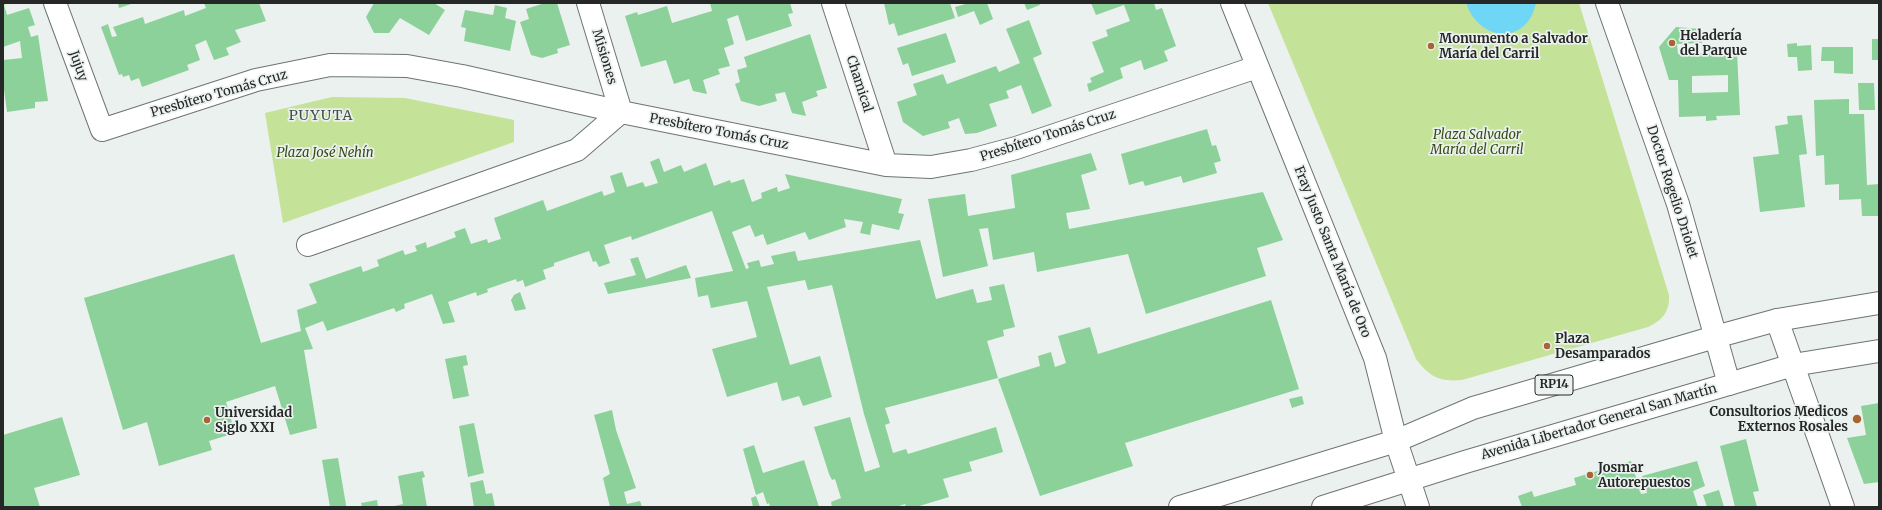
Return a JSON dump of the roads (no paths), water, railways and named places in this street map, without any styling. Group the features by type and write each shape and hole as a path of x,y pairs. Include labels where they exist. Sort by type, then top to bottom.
{"street":[{"name":"Jujuy","path":"55,3 102,130"},
{"name":"Misiones","path":"588,3 620,112"},
{"name":"Chamical","path":"833,3 886,165"},
{"name":"Fray Justo Santa María de Oro","path":"1232,3 1375,358 1396,441 1418,507"},
{"name":"Doctor Rogelio Driolet","path":"1607,3 1678,204 1729,384"},
{"name":"Presbítero Tomás Cruz","path":"102,130 256,80 330,65 406,66 462,76 620,112 886,165 931,167 971,160 1016,148 1258,67"},
{"path":"308,245 577,150 620,112"},
{"name":"RP14","path":"1180,507 1396,441 1473,408 1777,320 1879,303"},
{"path":"1777,320 1843,507"},
{"name":"Avenida Libertador General San Martín","path":"1323,507 1467,461 1793,365 1879,351"}],"water":[{"path":"1466,3 1536,3 1531,17 1523,27 1513,32 1502,34 1481,26 1472,16"}],"place":[{"name":"Heladería del Parque","path":"1672,43"},
{"name":"Monumento a Salvador María del Carril","path":"1431,46"},
{"name":"Plaza Desamparados","path":"1547,346"},
{"name":"Consultorios Medicos Externos Rosales","path":"1857,419"},
{"name":"Universidad Siglo XXI","path":"207,420"},
{"name":"Josmar Autorepuestos","path":"1590,475"}],"district":[{"name":"PUYUTA","path":"321,116"}],"park label":[{"name":"Plaza Salvador María del Carril","path":"1477,142"},
{"name":"Plaza José Nehín","path":"325,153"}]}
